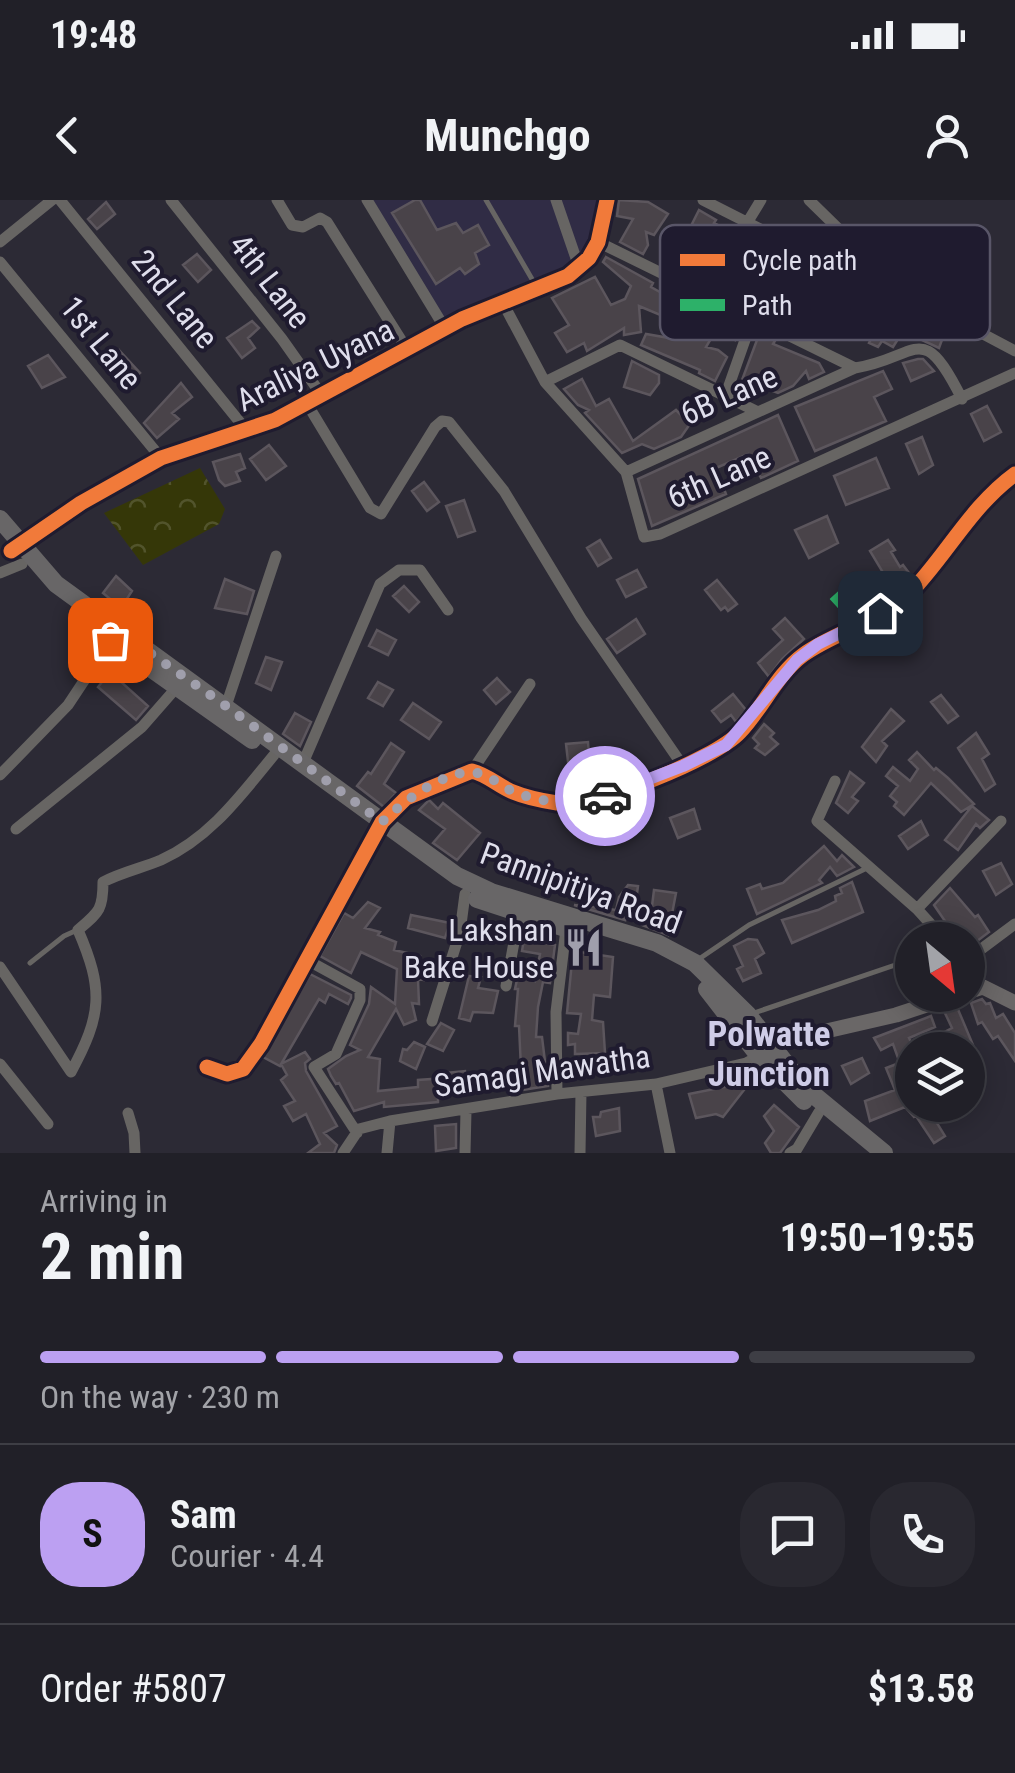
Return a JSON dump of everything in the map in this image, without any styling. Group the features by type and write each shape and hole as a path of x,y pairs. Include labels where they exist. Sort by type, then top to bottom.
{"main road":[{"name":"Pannipitiya Road","path":"0,520 13,549 177,687 379,827 457,876 491,892 657,943 695,962 748,1016 765,1052 796,1096 868,1153"},
{"name":"Pannipitiya Road","path":"114,635 226,706 303,764 425,868 465,894 519,915 667,959 687,970 765,1052 884,1153"}],"street":[{"path":"0,242 52,200"},
{"name":"2nd Lane","path":"60,200 248,431"},
{"name":"4th Lane","path":"171,200 323,397"},
{"path":"277,200 292,225 303,227 320,218 328,222 408,352"},
{"path":"367,200 446,330"},
{"path":"556,200 579,267"},
{"name":"Araliya Uyana","path":"13,549 81,503 161,458 275,420 446,330 568,276 589,258 598,242 607,200"},
{"path":"703,200 750,225"},
{"path":"746,223 761,200"},
{"path":"809,200 835,225"},
{"path":"598,242 660,273"},
{"name":"1st Lane","path":"0,262 161,458"},
{"name":"6th Lane","path":"503,302 546,382 626,472 641,534 650,537 1015,374"},
{"path":"990,338 1015,351"},
{"path":"726,394 745,340"},
{"path":"795,340 855,368"},
{"path":"546,382 620,344 758,412"},
{"name":"6B Lane","path":"626,472 855,368 899,352 929,350 962,399"},
{"path":"306,402 370,508 381,514 435,427 449,422 504,490 581,618 683,766"},
{"path":"206,1067 227,1074 242,1069 261,1044 379,827 406,798 472,772 483,774 513,792 559,803 596,799 726,745 797,660 818,644 899,604 991,494 1015,474"},
{"path":"0,572 13,549"},
{"path":"226,706 276,556"},
{"path":"303,764 380,584 399,570 420,570 448,610"},
{"path":"0,774 68,705 114,635"},
{"path":"472,772 530,684"},
{"path":"16,829 142,727 177,687"},
{"path":"0,967 71,1072 97,1012 98,988 78,930 99,912 103,882 161,860 218,822 274,755"},
{"path":"834,781 817,822 929,922"},
{"path":"917,909 1001,821"},
{"path":"432,1020 460,932 465,894"},
{"path":"506,986 519,915"},
{"path":"985,946 1015,924"},
{"path":"557,1094 556,1012 566,929"},
{"path":"307,960 360,990 360,1000 336,1054 314,1067 356,1133 343,1153"},
{"path":"985,993 1015,1004"},
{"path":"765,1052 783,1041 902,1012"},
{"name":"Samagi Mawatha","path":"356,1133 390,1121 557,1094 656,1084 746,1063 765,1052"},
{"path":"0,1064 48,1124"},
{"path":"656,1084 670,1153"},
{"path":"580,1153 581,1092"},
{"path":"465,1153 466,1111"},
{"path":"790,1153 797,1149 819,1112"},
{"path":"128,1113 135,1153"},
{"path":"387,1153 390,1121"}],"lane":[{"path":"486,200 537,288"},
{"path":"695,962 749,925 867,868"},
{"path":"30,963 78,930"},
{"path":"748,1016 895,965"}],"shaded area":[{"path":"373,200 601,200 592,245 565,276 448,328"}],"green space":[{"path":"200,468 225,509 219,524 143,565 104,513"}],"building":[{"path":"420,200 437,230 456,223 463,233 478,225 489,245 475,253 479,264 465,274 460,268 436,284 392,213"},
{"path":"619,200 648,202 668,214 654,235 646,232 648,245 643,254 620,242 633,219 617,216"},
{"path":"106,202 115,214 97,229 88,219"},
{"path":"699,210 718,225 694,225"},
{"path":"197,254 211,270 198,282 183,265"},
{"path":"606,257 653,283 651,287 660,292 660,315 639,306 641,332 624,335 624,328 587,351 584,343 567,352 555,333 569,325 552,298 595,277 611,305 625,299 631,286 603,262"},
{"path":"252,321 259,328 248,338 255,348 242,358 227,338"},
{"path":"646,334 660,336 660,340 710,340 706,347 727,357 715,381 699,373 700,370 641,345"},
{"path":"757,340 775,340 773,344 819,363 824,372 809,379 806,371 793,386 778,393 742,380"},
{"path":"870,340 897,340 893,347 882,341 878,347 869,343"},
{"path":"922,340 942,340 939,348"},
{"path":"119,350 140,373 124,387 106,361"},
{"path":"48,355 65,377 42,388 28,366"},
{"path":"918,359 934,371 911,381 903,363"},
{"path":"632,361 659,375 659,383 650,395 624,387"},
{"path":"883,371 892,389 874,397 886,421 815,451 795,407"},
{"path":"582,379 596,406 609,399 633,441 676,410 690,424 681,437 654,449 642,444 622,453 585,413 589,410 578,405 564,389"},
{"path":"181,383 192,397 172,413 179,419 157,438 144,423"},
{"path":"987,406 1001,432 984,441 971,414"},
{"path":"778,415 798,461 761,478 748,454 716,468 726,494 652,526 638,479"},
{"path":"922,437 933,465 919,474 906,444"},
{"path":"269,445 286,466 266,480 250,459"},
{"path":"240,454 245,468 236,472 240,481 225,486 213,462"},
{"path":"876,458 889,488 846,505 834,476"},
{"path":"424,482 439,502 427,511 412,491"},
{"path":"464,500 475,531 458,537 446,506"},
{"path":"827,516 838,543 809,558 795,530"},
{"path":"600,540 611,558 598,566 587,548"},
{"path":"888,540 900,567 903,565 912,577 894,591 870,551"},
{"path":"637,570 646,587 626,597 617,580"},
{"path":"116,576 132,591 121,608 103,593"},
{"path":"225,579 254,591 247,614 215,608"},
{"path":"717,580 737,604 728,611 725,607 721,610 705,590"},
{"path":"404,586 419,602 409,612 393,596"},
{"path":"785,618 804,639 769,677 758,663 783,640 773,629"},
{"path":"636,619 645,634 617,653 607,639"},
{"path":"377,630 396,640 388,655 369,646"},
{"path":"266,657 282,662 271,690 256,683"},
{"path":"110,672 148,706 136,720 98,687"},
{"path":"497,678 510,692 496,704 484,690"},
{"path":"378,682 393,690 383,706 368,698"},
{"path":"733,694 746,710 736,722 731,715 721,722 712,711"},
{"path":"941,695 958,716 948,723 931,702"},
{"path":"413,703 441,722 429,739 401,720"},
{"path":"891,709 904,721 882,741 887,746 876,762 862,747"},
{"path":"295,713 311,722 300,746 283,734"},
{"path":"764,724 774,733 770,737 778,744 765,755 755,748 759,744 753,738"},
{"path":"976,733 989,754 982,759 995,784 985,791 958,748"},
{"path":"588,742 589,756 608,752 612,773 570,779 566,744"},
{"path":"391,743 404,752 384,784 396,793 384,807 357,786 368,772 371,774"},
{"path":"917,752 974,804 961,812 931,783 904,815 894,806 897,802 890,796 898,786 886,776 893,767 910,781 918,769 909,760"},
{"path":"850,772 864,783 852,797 858,801 848,813 836,803"},
{"path":"429,800 438,809 443,803 480,833 457,860 433,843 445,829 419,810"},
{"path":"972,806 989,820 980,828 976,824 958,850 945,840"},
{"path":"694,809 700,829 678,838 670,818"},
{"path":"921,821 928,835 908,849 899,836"},
{"path":"824,846 837,861 842,855 854,867 837,876 830,867 819,880 822,883 757,914 747,889 783,883"},
{"path":"1001,863 1012,884 996,895 983,871"},
{"path":"852,882 863,912 792,943 782,920 836,901 835,896 842,893 840,888"},
{"path":"628,885 638,886 634,916 625,915 625,920 574,905 616,910"},
{"path":"950,888 983,922 946,922 934,905"},
{"path":"654,890 676,893 668,935 642,925 645,912 651,914"},
{"path":"368,902 380,908 365,928 396,942 394,950 420,956 419,961 428,963 424,980 418,979 419,1004 412,1003 416,1020 404,1025 396,1009 368,1057 380,1059 378,1091 418,1087 418,1080 445,1078 444,1073 465,1071 467,1091 438,1096 438,1102 384,1107 384,1102 354,1111 331,1076 328,1069 360,1050 350,1045 369,1004 371,987 395,1004 397,969 361,952 351,973 320,956 344,913 353,918"},
{"path":"411,915 450,923 445,938 408,928"},
{"path":"524,939 555,945 550,983 543,982 536,1037 542,1037 548,1086 522,1090 515,989 518,975 535,981 540,954 522,951"},
{"path":"748,939 757,940 764,953 755,959 761,973 743,981 737,969 743,966 734,946"},
{"path":"573,951 613,957 610,997 594,995 592,1020 603,1022 605,1053 575,1054 575,1044 568,1045 568,1033 578,1034 581,1014 567,1013"},
{"path":"310,974 351,998 348,1004 329,994 325,1003 319,999 280,1066 263,1057"},
{"path":"469,976 481,977 478,988 498,991 493,1013 473,1012 470,1021 459,1018"},
{"path":"985,1003 990,1003 996,1018 1003,1014 1015,1033 1015,1061 998,1036 993,1039 982,1022 978,1024 974,1012 985,1012"},
{"path":"944,1012 959,1012 967,1032 944,1032 952,1028"},
{"path":"931,1016 935,1027 923,1032 895,1032 895,1050 893,1044 881,1050 874,1038"},
{"path":"441,1023 454,1030 443,1051 427,1044"},
{"path":"414,1042 425,1047 416,1069 400,1061 403,1049"},
{"path":"305,1052 310,1059 305,1063 306,1071 337,1126 324,1133 337,1145 334,1153 308,1153 320,1144 306,1114 293,1121 284,1106 295,1101 281,1080 287,1075 281,1064"},
{"path":"862,1058 869,1073 851,1084 842,1066"},
{"path":"895,1065 895,1090 886,1068"},
{"path":"734,1085 744,1090 723,1117 716,1114 696,1118 689,1094"},
{"path":"895,1090 895,1111 870,1121 865,1101"},
{"path":"774,1105 799,1127 780,1153 771,1153 765,1143 774,1131 764,1116"},
{"path":"619,1108 620,1131 596,1136 593,1117"},
{"path":"920,1122 936,1122 945,1136 934,1143"},
{"path":"456,1124 456,1148 436,1151 435,1126"}],"marked path":[{"path":"834,595 860,623"}],"cycle path":[{"path":"11,551 81,503 161,458 275,420 462,319 568,276 589,258 598,242 607,200"},
{"path":"207,1067 227,1074 243,1069 261,1044 382,822 406,798 472,771 523,796 557,803 575,802 653,780 706,755 740,732 785,672 803,655 886,612 909,594 985,501 1015,474"}],"way so far":[{"path":"110,640 117,630 382,822 406,798 462,773 483,774 513,792 559,803 605,796"}],"place":[{"name":"Lakshan Bake House","path":"584,948"}],"district":[{"name":"Polwatte Junction","path":"769,1054"}],"route":[{"path":"605,796 726,745 797,660 818,644 880,613"}]}
